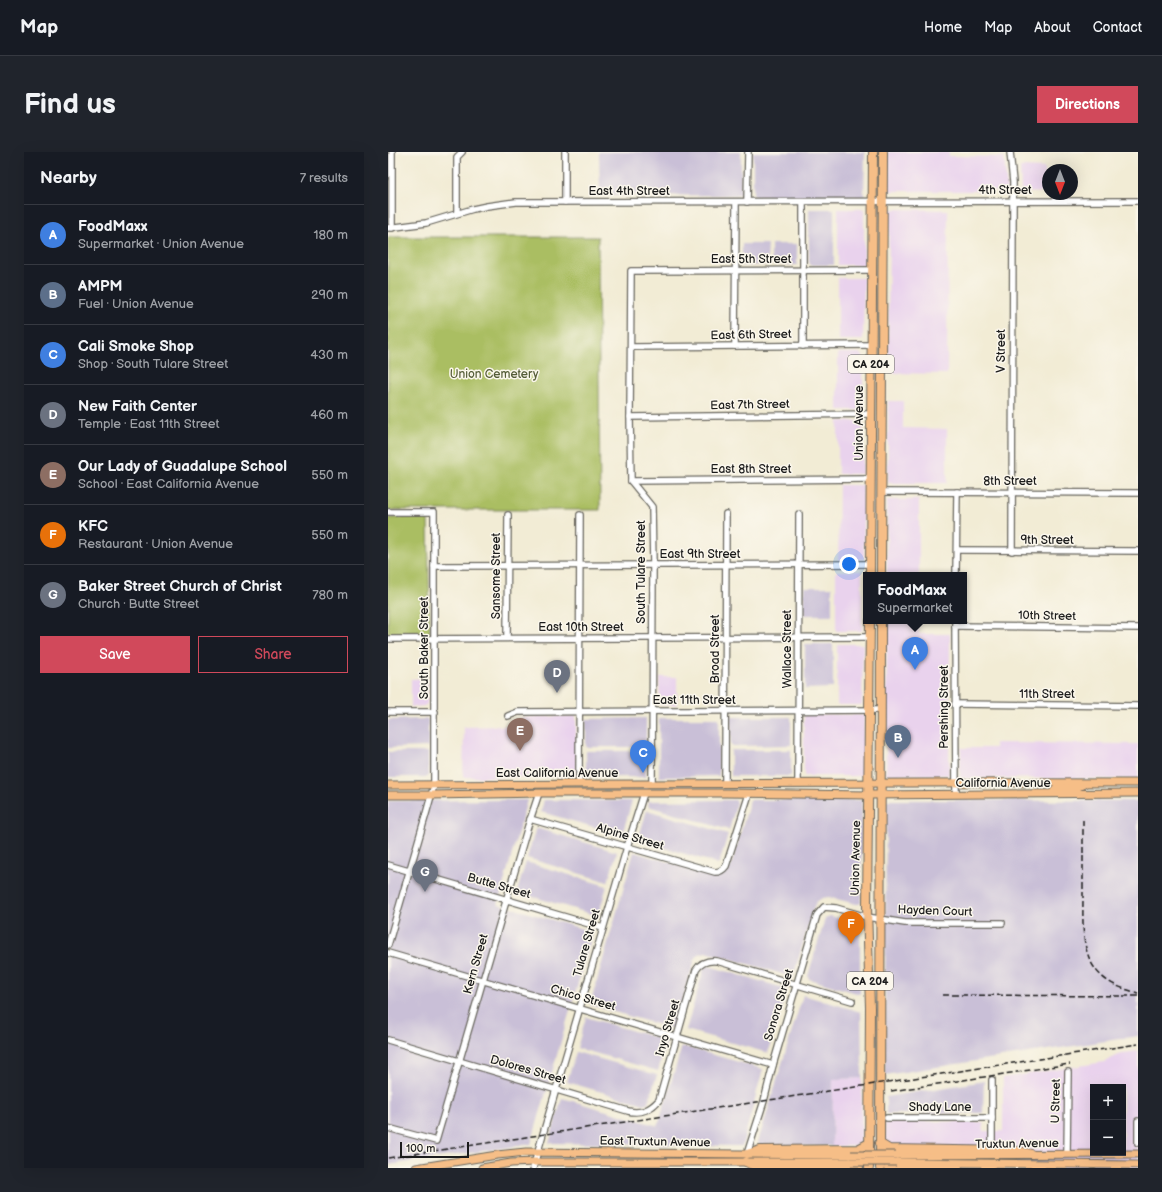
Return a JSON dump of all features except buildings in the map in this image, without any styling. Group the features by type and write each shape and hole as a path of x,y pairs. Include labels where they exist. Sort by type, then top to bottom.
{"highway":[{"name":"Union Avenue","path":"870,572 873,152"},
{"name":"Union Avenue","path":"882,572 883,152"},
{"path":"871,444 876,453 877,485 882,492"},
{"name":"Union Avenue","path":"869,1168 870,1008 868,917 870,624"},
{"name":"Union Avenue","path":"880,1168 881,624"},
{"path":"858,1149 858,1168 757,1167 746,1162 760,1150 858,1149 869,1143"},
{"path":"879,1143 889,1149 992,1159 1019,1151 1031,1154"},
{"path":"889,1149 889,1168 958,1168"},
{"path":"985,1168 992,1159"}],"main road":[{"name":"California Avenue","path":"869,782 1138,783"},
{"name":"East California Avenue","path":"388,785 780,784 869,782"},
{"path":"1054,794 1056,789 1078,787 1086,783"},
{"path":"548,794 577,788 579,784"},
{"path":"644,793 649,789 679,784"},
{"path":"691,793 722,788 725,784"},
{"path":"749,794 750,789 774,788 780,784"},
{"path":"1121,794 1128,790 1138,789"},
{"name":"California Avenue","path":"869,794 1138,793"},
{"name":"East California Avenue","path":"388,794 869,794"},
{"name":"East Truxtun Avenue","path":"416,1168 497,1155 538,1152 641,1153 746,1162 851,1158"},
{"path":"640,1162 641,1153"},
{"name":"Truxtun Avenue","path":"992,1159 1023,1158 1031,1154 1138,1154"},
{"name":"East Truxtun Avenue","path":"746,1162 778,1155 896,1159"},
{"name":"East Truxtun Avenue","path":"482,1168 511,1163 534,1165 710,1162 743,1158 746,1162"},
{"name":"Truxtun Avenue","path":"896,1159 992,1159 1138,1165"}],"street":[{"path":"390,228 392,152"},
{"path":"457,214 457,157 462,152"},
{"path":"565,152 565,202"},
{"path":"747,202 748,152"},
{"name":"V Street","path":"1010,152 1013,182 1012,551"},
{"name":"East 4th Street","path":"390,228 426,223 473,209 502,204 565,202 872,201"},
{"name":"4th Street","path":"872,201 1138,201"},
{"path":"735,346 736,202"},
{"path":"802,346 803,202"},
{"name":"East 5th Street","path":"631,348 631,271 872,270"},
{"name":"East 6th Street","path":"631,348 872,345"},
{"path":"630,481 631,348"},
{"name":"East 7th Street","path":"630,417 871,414"},
{"name":"East 8th Street","path":"630,481 871,479"},
{"name":"South Tulare Street","path":"630,481 652,508 652,784"},
{"name":"8th Street","path":"882,492 1138,493"},
{"path":"956,572 957,492"},
{"name":"South Baker Street","path":"388,512 434,512 434,785 388,945"},
{"path":"579,784 580,514"},
{"name":"Broad Street","path":"725,784 726,514"},
{"name":"Wallace Street","path":"798,783 799,514"},
{"name":"Sansome Street","path":"507,638 508,515"},
{"name":"9th Street","path":"957,550 1138,551"},
{"name":"East 9th Street","path":"434,566 870,564"},
{"name":"10th Street","path":"967,623 1138,628"},
{"name":"Pershing Street","path":"955,624 956,794"},
{"name":"East 10th Street","path":"388,639 870,637"},
{"name":"11th Street","path":"955,704 1138,706"},
{"name":"East 11th Street","path":"508,716 518,712 580,711 881,710"},
{"path":"388,712 434,712"},
{"name":"Tulare Street","path":"534,1165 626,847 644,793"},
{"name":"Kern Street","path":"388,1128 436,1141 530,819 539,794"},
{"name":"Alpine Street","path":"530,819 715,872 724,870 728,862 749,794"},
{"name":"Butte Street","path":"388,865 603,928"},
{"name":"Sonora Street","path":"746,1162 817,915 824,907 836,908 868,917"},
{"name":"Hayden Court","path":"868,917 905,923 1002,923"},
{"name":"Chico Street","path":"388,953 773,1065"},
{"name":"Inyo Street","path":"659,1100 696,970 702,963 706,961 717,961 796,984"},
{"path":"796,984 852,1001"},
{"name":"Dolores Street","path":"388,1040 633,1112 648,1110 659,1100"},
{"name":"U Street","path":"1067,1154 1068,1072"},
{"path":"992,1080 992,1159"},
{"name":"Shady Lane","path":"887,1118 992,1118"},
{"path":"1138,1121 1138,1143"}],"shaded area":[{"path":"599,152 741,152 741,195 600,196"},
{"path":"753,152 865,152 864,197 755,197 753,195"},
{"path":"888,152 949,152 949,156 1004,157 1007,191 888,191"},
{"path":"1020,167 1042,168 1042,193 1022,192"},
{"path":"809,209 834,209 834,265 809,265"},
{"path":"838,209 864,209 864,265 838,265"},
{"path":"889,209 948,210 947,374 888,373"},
{"path":"742,244 768,244 767,265 742,266"},
{"path":"771,244 797,244 797,265 771,265"},
{"path":"838,278 864,278 863,340 838,340"},
{"path":"838,353 860,353 863,356 863,406 859,410 838,410"},
{"path":"888,401 903,401 903,428 947,429 947,483 888,483"},
{"path":"838,421 863,421 863,474 838,474"},
{"path":"839,485 863,485 864,559 838,560"},
{"path":"887,500 919,500 919,572 887,572"},
{"path":"836,571 862,571 862,631 836,631"},
{"path":"804,587 832,587 832,615 804,615"},
{"path":"887,624 919,624 919,634 950,634 949,775 886,775"},
{"path":"805,644 833,644 833,688 805,689"},
{"path":"837,644 863,644 862,705 837,705"},
{"path":"659,677 677,677 677,705 660,705"},
{"path":"428,678 427,704 424,706 411,707 411,679"},
{"path":"808,714 864,715 863,776 804,776 804,716"},
{"path":"576,716 576,775 574,777 463,777 464,727 504,726 513,724 518,719 524,717"},
{"path":"731,717 791,717 791,745 731,746"},
{"path":"646,718 646,747 586,747 586,719"},
{"path":"659,718 719,718 719,776 659,777"},
{"path":"428,719 428,747 388,748 388,720"},
{"path":"995,743 1138,744 1138,779 960,778 961,748 995,748"},
{"path":"731,750 791,750 791,776 731,776"},
{"path":"586,751 646,751 646,777 586,777"},
{"path":"388,752 428,752 428,777 388,777"},
{"path":"527,800 498,904 593,932 531,1144 388,1165 388,801"},
{"path":"544,800 632,801 622,835 541,812"},
{"path":"735,800 737,802 729,830 648,806 649,801"},
{"path":"750,800 862,800 861,902 856,904 829,897 822,898 816,902 793,977 706,952 699,954 695,959 674,1029 590,1005 634,852 716,876 722,874 731,867"},
{"path":"889,800 1138,801 1138,1036 885,1075 886,803"},
{"path":"647,810 728,834 719,864 638,840"},
{"path":"536,828 617,852 608,882 527,858"},
{"path":"526,862 607,886 598,916 517,892"},
{"path":"830,916 854,922 860,928 860,994 809,979 808,976 824,922 826,918"},
{"path":"705,965 787,989 768,1053 686,1030"},
{"path":"803,995 861,1012 862,1078 833,1079 832,1146 760,1146 758,1142"},
{"path":"586,1017 667,1041 658,1071 577,1048"},
{"path":"682,1046 763,1069 742,1146 549,1143 562,1098 658,1126"},
{"path":"1138,1051 1138,1168 885,1168 885,1121 983,1122 984,1131 1003,1131 1003,1078 1104,1062 1123,1053"},
{"path":"576,1052 657,1075 648,1103 644,1104 567,1082"},
{"path":"862,1078 861,1142 853,1146 832,1146 833,1079"},
{"path":"984,1081 983,1113 886,1114 886,1097"}],"green space":[{"name":"Union Cemetery","path":"388,237 598,237 600,510 388,510"},
{"path":"428,517 430,634 388,634 388,518"}],"railway":[{"path":"1083,820 1083,922 1086,947 1096,970 1105,979 1117,986 1138,993"},
{"path":"943,995 1138,996"},
{"path":"388,1158 1138,1044"},
{"path":"891,1091 1070,1064"}],"place":[{"name":"FoodMaxx","path":"915,670"},
{"name":"New Faith Center","path":"557,693"},
{"name":"Our Lady of Guadalupe School","path":"520,751"},
{"name":"AMPM","path":"898,758"},
{"name":"Cali Smoke Shop","path":"643,773"},
{"name":"Baker Street Church of Christ","path":"425,892"},
{"name":"KFC","path":"851,944"}]}
